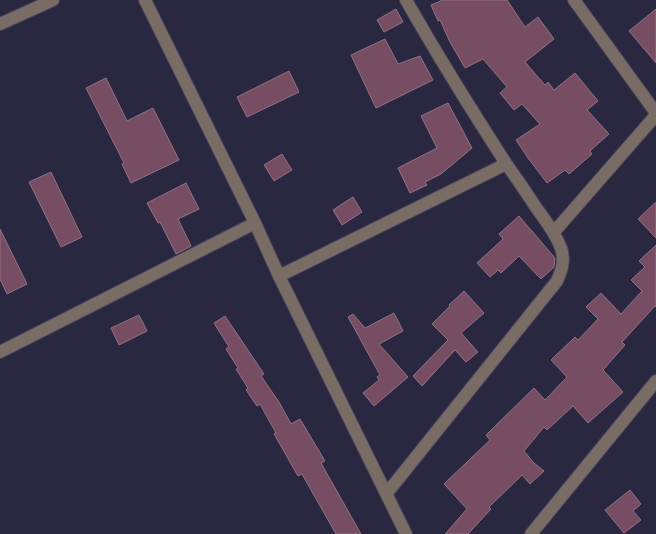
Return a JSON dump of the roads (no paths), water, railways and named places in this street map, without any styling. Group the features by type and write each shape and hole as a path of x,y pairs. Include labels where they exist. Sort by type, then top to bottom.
{"street":[{"path":"0,24 53,0"},
{"path":"145,0 406,534"},
{"path":"386,493 556,280 564,262 554,232 506,164 406,0"},
{"path":"554,232 656,114 574,0"},
{"path":"279,276 506,164"},
{"path":"0,352 255,223"},
{"path":"531,534 656,381"}]}
